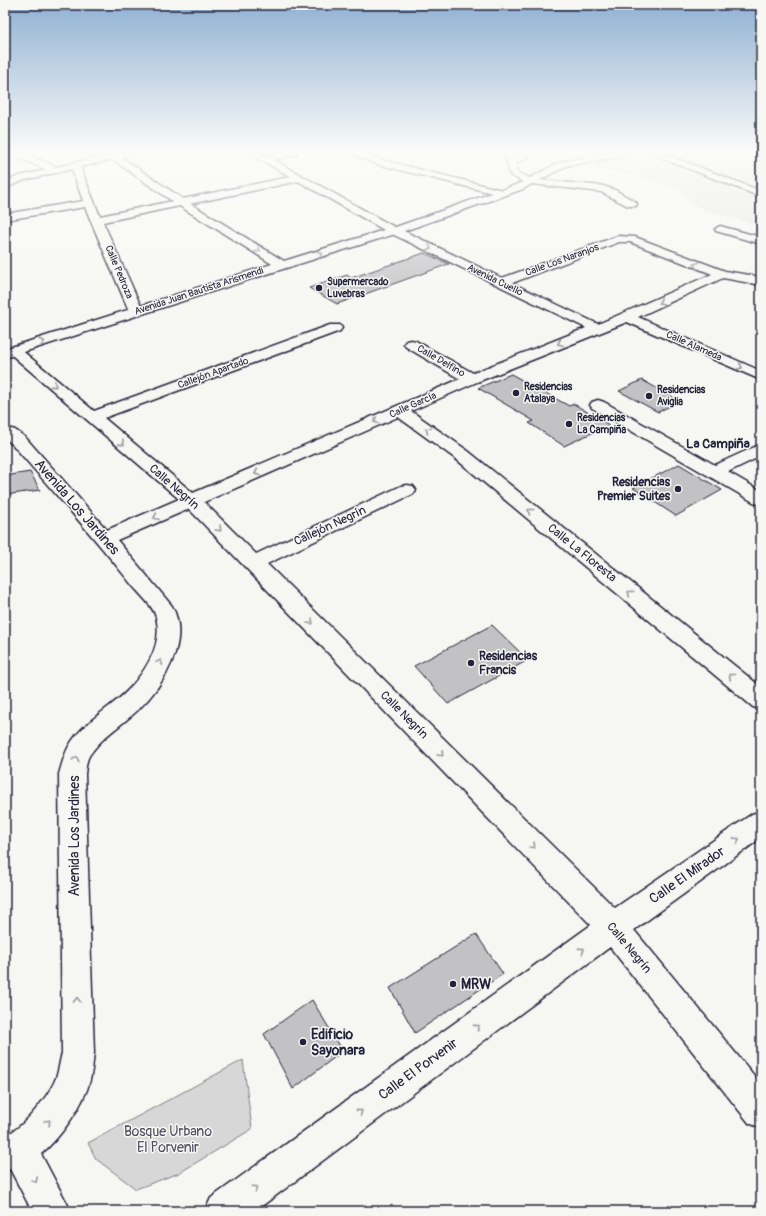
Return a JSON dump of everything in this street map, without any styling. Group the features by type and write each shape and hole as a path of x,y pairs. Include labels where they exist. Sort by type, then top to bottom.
{"street":[{"path":"5,217 49,210"},
{"name":"Calle Pedroza","path":"92,210 136,312"},
{"path":"97,220 145,210"},
{"path":"194,210 282,265"},
{"path":"356,210 394,231 455,210"},
{"path":"720,229 761,241"},
{"name":"Avenida Juan Bautista Arismendi","path":"9,353 282,265 394,231"},
{"name":"Avenida Cuello","path":"394,231 596,328"},
{"name":"Calle Los Naranjos","path":"501,283 624,238 631,239 722,274"},
{"path":"722,274 761,281"},
{"name":"Calle García","path":"105,538 472,379 596,328 627,317 722,274"},
{"name":"Calle Alameda","path":"627,317 761,376"},
{"name":"Callejón Apartado","path":"92,417 335,328"},
{"name":"Calle Delfino","path":"411,344 472,379"},
{"name":"Calle Negrín","path":"9,353 92,417 192,501 613,928 761,1111"},
{"path":"598,405 761,499"},
{"name":"Calle La Floresta","path":"400,411 462,455 761,700"},
{"name":"Avenida Los Jardines","path":"5,432 9,433 19,441 105,538 165,613 169,631 165,650 157,670 146,686 127,707 99,729 78,752 72,774 78,1053 73,1081 53,1117 35,1136 12,1151"},
{"path":"715,472 761,449"},
{"name":"Callejón Negrín","path":"253,563 407,490"},
{"name":"Calle El Mirador","path":"613,928 761,823"},
{"name":"Calle El Porvenir","path":"224,1211 613,928"},
{"path":"12,1151 52,1211"}],"shaded area":[{"path":"706,210 761,210 761,226"}],"green space":[{"name":"Bosque Urbano El Porvenir","path":"243,1060 252,1129 179,1173 136,1189 96,1159 88,1143"}],"building":[{"path":"424,253 449,264 337,304 309,288 347,275 351,278"},
{"path":"511,374 569,406 574,404 609,425 564,446 529,423 534,421 478,388"},
{"name":"Residencias Aviglia","path":"642,380 680,401 658,412 619,391"},
{"name":"Residencias Premier Suites","path":"679,464 722,490 676,516 633,488"},
{"path":"30,472 40,490 5,495 5,476"},
{"name":"Residencias Francis","path":"492,625 528,660 448,704 414,666"},
{"path":"476,934 503,974 415,1033 390,988"},
{"name":"Edificio Sayonara","path":"312,1000 343,1051 293,1089 264,1034"}],"place":[{"name":"Supermercado Luvebras","path":"319,288"},
{"name":"Residencias Atalaya","path":"516,393"},
{"name":"Residencias Aviglia","path":"649,396"},
{"name":"Residencias La Campiña","path":"569,424"},
{"name":"Residencias Premier Suites","path":"678,489"},
{"name":"Residencias Francis","path":"471,663"},
{"name":"MRW","path":"453,984"},
{"name":"Edificio Sayonara","path":"303,1042"}],"district":[{"name":"La Campiña","path":"718,444"}]}
